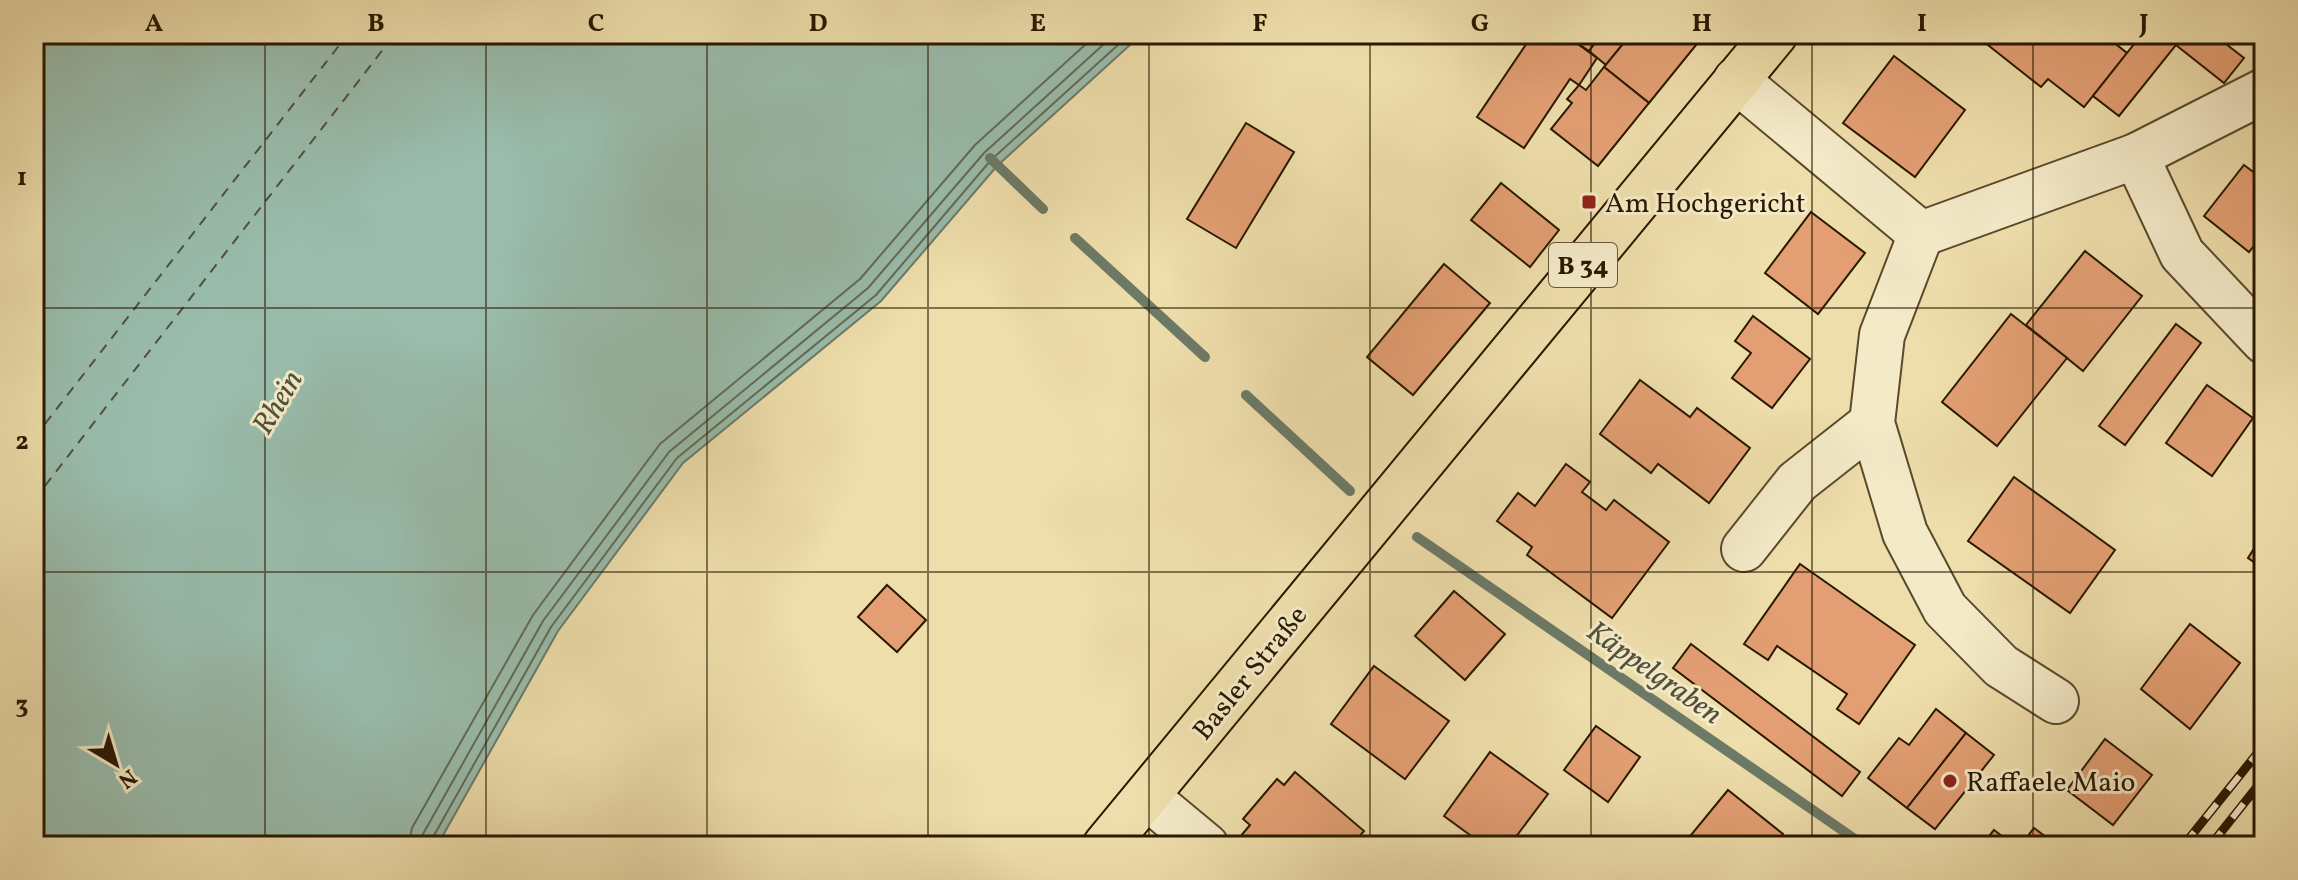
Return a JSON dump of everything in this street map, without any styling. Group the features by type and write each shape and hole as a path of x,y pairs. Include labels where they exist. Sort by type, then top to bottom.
{"main road":[{"name":"B 34","path":"1736,80 1775,34"},
{"name":"Basler Straße","path":"1105,846 1736,80"}],"street":[{"path":"1736,80 1921,234"},
{"path":"2056,701 2001,666 1945,609 1905,533 1872,423 1882,335 1921,234 2136,156 2264,91"},
{"path":"2136,156 2182,254 2264,341"},
{"path":"1744,549 1797,482 1872,423"},
{"path":"1147,797 1206,846"}],"water":[{"name":"Rhein","path":"34,34 1142,34 997,166 881,301 683,463 558,631 437,846 34,846"}],"building":[{"path":"1533,34 1564,34 1597,58 1579,85 1570,79 1524,148 1477,117"},
{"path":"1564,34 1602,34 1589,51"},
{"path":"1602,34 1631,34 1606,65 1589,51"},
{"path":"1631,34 1705,34 1649,103 1604,67"},
{"path":"1974,34 2103,34 2127,53 2084,107 2048,79 2041,87"},
{"path":"2142,34 2162,34 2176,45 2119,116 2093,96"},
{"path":"2162,34 2213,34 2244,58 2224,83"},
{"path":"1894,56 1965,110 1915,177 1843,123"},
{"path":"1604,67 1649,103 1598,166 1551,129 1572,103 1567,99 1579,85 1586,90"},
{"path":"1246,123 1294,152 1236,248 1187,219"},
{"path":"2244,165 2264,180 2264,233 2249,252 2204,216"},
{"path":"1501,183 1559,230 1530,267 1471,220"},
{"path":"1811,212 1865,253 1818,314 1765,273"},
{"path":"2085,251 2142,296 2083,371 2026,325"},
{"path":"1444,264 1490,303 1413,395 1367,357"},
{"path":"2011,314 2067,358 1997,446 1942,402"},
{"path":"1753,316 1810,359 1772,408 1732,378 1751,353 1735,341"},
{"path":"2176,324 2201,343 2125,445 2099,426"},
{"path":"1640,380 1690,417 1697,408 1750,448 1709,503 1658,464 1651,473 1600,434"},
{"path":"2207,385 2253,418 2212,476 2166,443"},
{"path":"1566,464 1590,482 1582,492 1606,510 1614,500 1669,542 1612,618 1527,555 1532,547 1497,521 1518,493 1535,506"},
{"path":"2014,477 2115,550 2070,613 1968,541"},
{"path":"2264,533 2264,569 2248,558"},
{"path":"1800,564 1915,645 1859,724 1837,709 1847,694 1777,646 1768,660 1744,644"},
{"path":"887,585 926,620 897,652 858,617"},
{"path":"1454,591 1505,634 1465,680 1415,636"},
{"path":"2190,624 2240,663 2190,729 2141,689"},
{"path":"1691,644 1860,772 1842,796 1673,668"},
{"path":"1374,666 1449,721 1405,779 1331,724"},
{"path":"1936,709 1966,733 1907,808 1868,778 1899,738 1909,745"},
{"path":"1596,726 1640,757 1608,802 1564,770"},
{"name":"Raffaele Maio","path":"1966,733 1994,755 1935,829 1907,808"},
{"path":"2105,739 2152,775 2113,825 2067,790"},
{"path":"1490,752 1548,794 1509,846 1485,846 1444,816"},
{"path":"1295,772 1364,831 1351,846 1250,846 1240,837 1250,825 1243,819 1277,779 1284,785"},
{"path":"1728,790 1783,834 1774,846 1692,846 1686,841"},
{"path":"2034,828 2058,846 2020,846"},
{"path":"1994,830 2015,846 1981,846"}],"waterway":[{"name":"Käppelgraben","path":"990,158 1043,209"},
{"name":"Käppelgraben","path":"1075,238 1205,357"},
{"name":"Käppelgraben","path":"1246,395 1350,491"},
{"name":"Käppelgraben","path":"1417,537 1865,846"}],"ferry route":[{"path":"34,438 348,34"},
{"path":"34,500 395,34"}],"railway":[{"path":"2183,846 2264,745"},
{"path":"2210,846 2264,778"}],"place":[{"name":"Am Hochgericht","path":"1589,202"},
{"name":"Raffaele Maio","path":"1950,781"}]}
